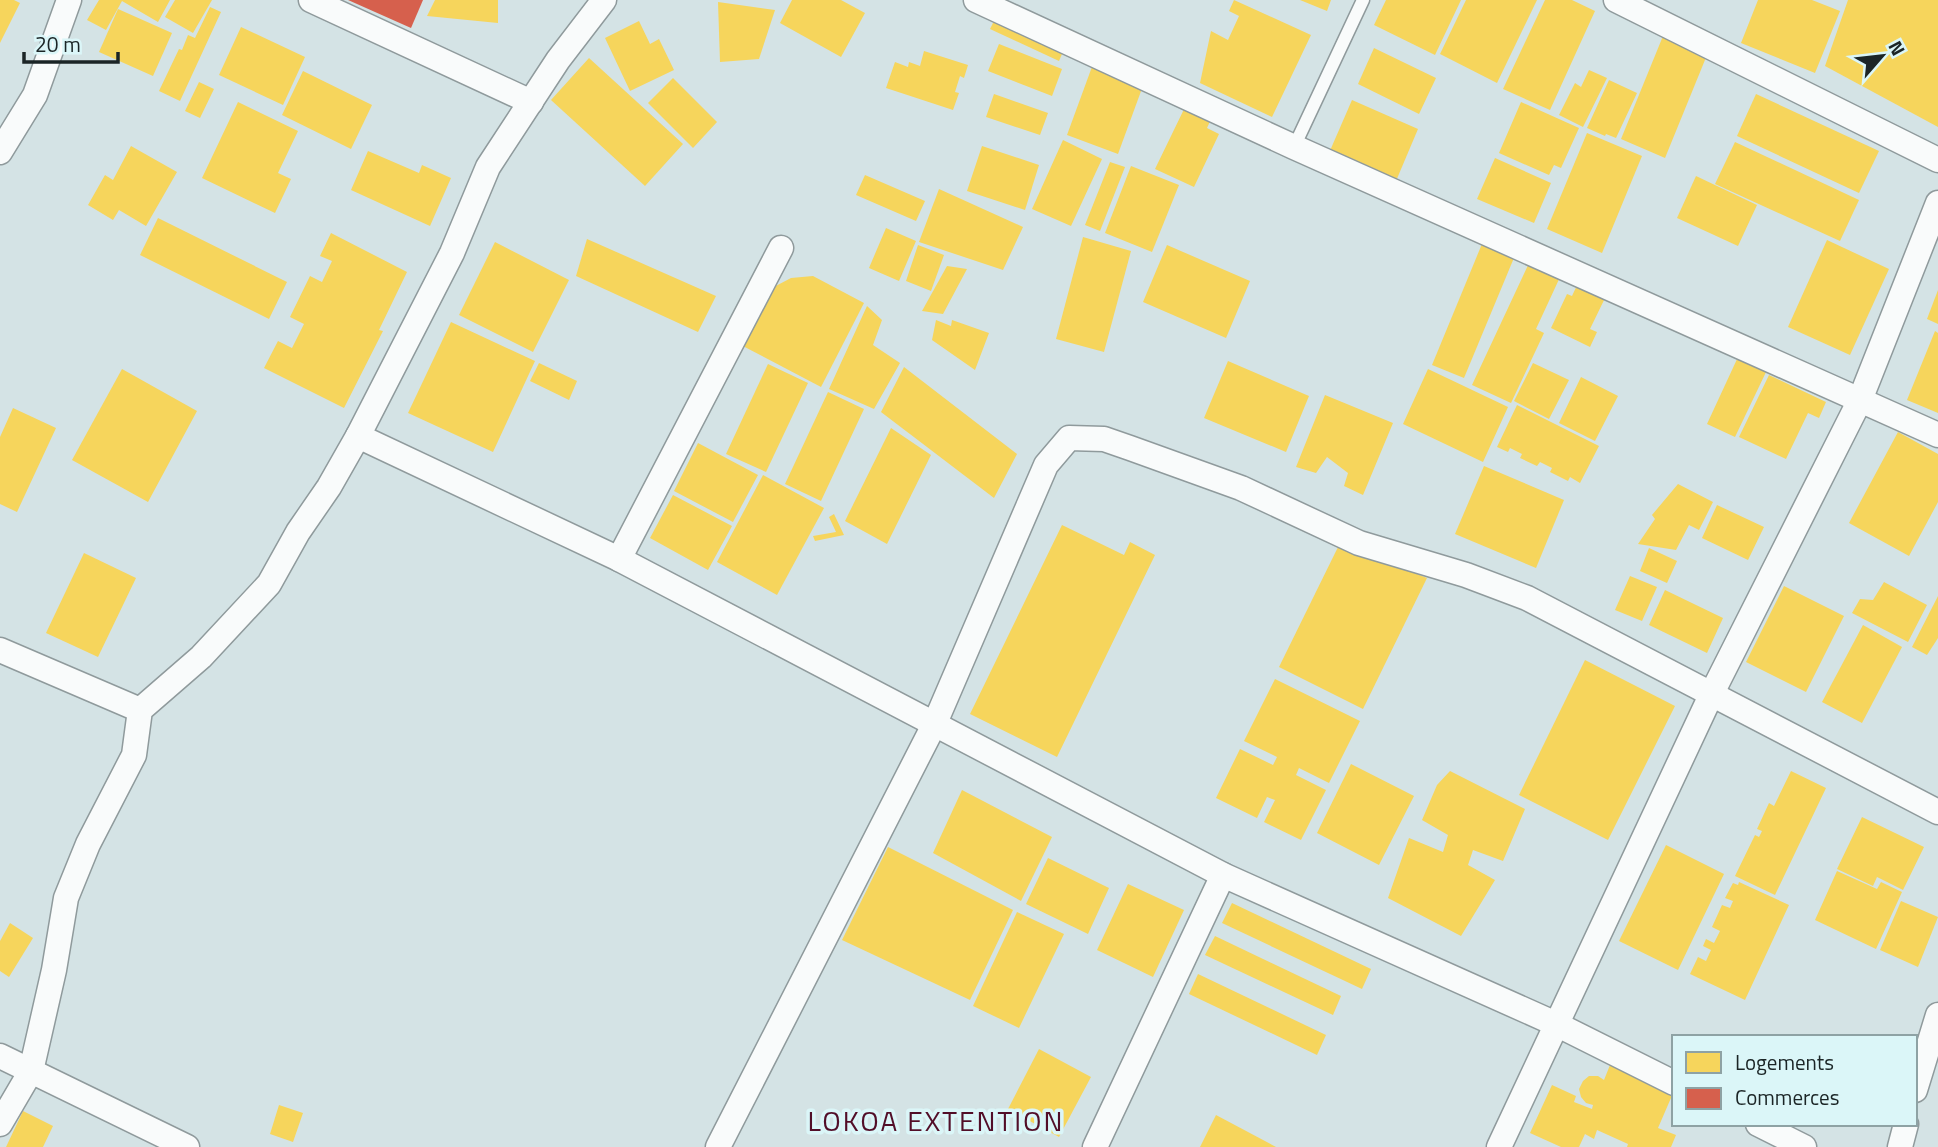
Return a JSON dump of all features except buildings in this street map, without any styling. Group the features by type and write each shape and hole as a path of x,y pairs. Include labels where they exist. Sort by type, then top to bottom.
{"street":[{"path":"0,152 35,95 69,0"},
{"path":"311,0 531,102"},
{"path":"0,1124 31,1071 54,970 66,898 88,844 134,755 139,710 201,657 269,584 298,531 329,487 358,436 452,253 488,167 558,60 604,0"},
{"path":"976,0 1294,147 1938,435"},
{"path":"1616,0 1938,160"},
{"path":"1499,1147 1712,693 1860,400 1938,203"},
{"path":"619,559 781,247"},
{"path":"358,436 619,559 1223,875 1556,1024 1672,1082"},
{"path":"718,1147 934,723 1046,465 1069,438 1104,439 1130,448 1241,488 1359,543 1466,575 1527,598 1938,812"},
{"path":"0,650 139,710"},
{"path":"1095,1147 1223,875"},
{"path":"1917,1083 1938,1015"},
{"path":"0,1056 187,1147"},
{"path":"1762,1126 1804,1147"},
{"path":"1900,1147 1905,1126"}],"lane":[{"path":"1294,147 1363,0"}],"district":[{"name":"LOKOA EXTENTION","path":"936,1121"}]}
